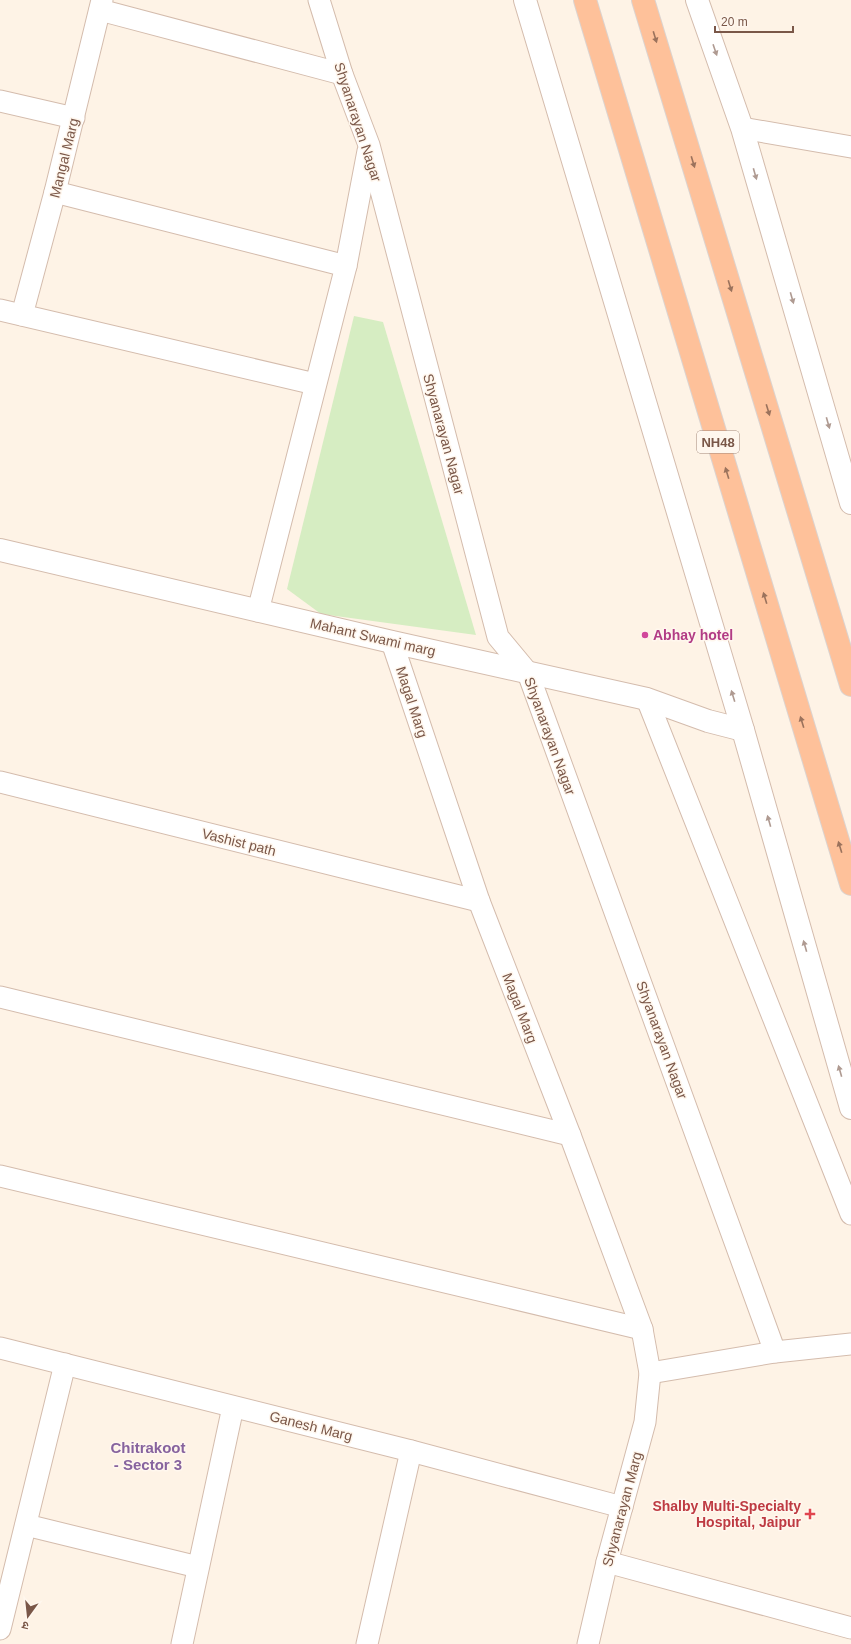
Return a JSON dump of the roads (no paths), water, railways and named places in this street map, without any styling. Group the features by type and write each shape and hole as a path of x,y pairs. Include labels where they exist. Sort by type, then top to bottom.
{"highway":[{"name":"NH48","path":"585,0 851,884"},
{"path":"643,0 851,685"}],"street":[{"name":"Shyanarayan Nagar","path":"319,0 342,74 369,145 498,637 528,673 775,1352"},
{"path":"525,0 743,730 851,1108"},
{"path":"697,0 742,128 851,503"},
{"path":"101,5 342,74"},
{"name":"Mangal Marg","path":"22,315 74,118 101,5"},
{"path":"0,100 74,118"},
{"path":"742,128 851,147"},
{"path":"258,611 346,266 369,145"},
{"path":"55,192 346,266"},
{"path":"0,310 315,384"},
{"name":"Mahant Swami marg","path":"0,550 392,642 647,699 708,721 743,730"},
{"name":"Magal Marg","path":"392,642 479,901 570,1136 642,1329 650,1373"},
{"path":"647,699 851,1214"},
{"name":"Vashist path","path":"0,782 479,901"},
{"path":"0,997 570,1136"},
{"path":"0,1176 642,1329"},
{"path":"650,1373 775,1352 851,1344"},
{"name":"Ganesh Marg","path":"0,1348 411,1451 622,1507"},
{"path":"0,1629 65,1364"},
{"name":"Shyanarayan Marg","path":"588,1644 607,1562 645,1422 650,1373"},
{"path":"182,1644 233,1407"},
{"path":"367,1644 411,1451"},
{"path":"26,1525 198,1567"},
{"path":"607,1562 851,1628"}],"place":[{"name":"Abhay hotel","path":"645,635"},
{"name":"Shalby Multi-Specialty Hospital, Jaipur","path":"810,1514"}],"district":[{"name":"Chitrakoot - Sector 3","path":"148,1456"}]}
